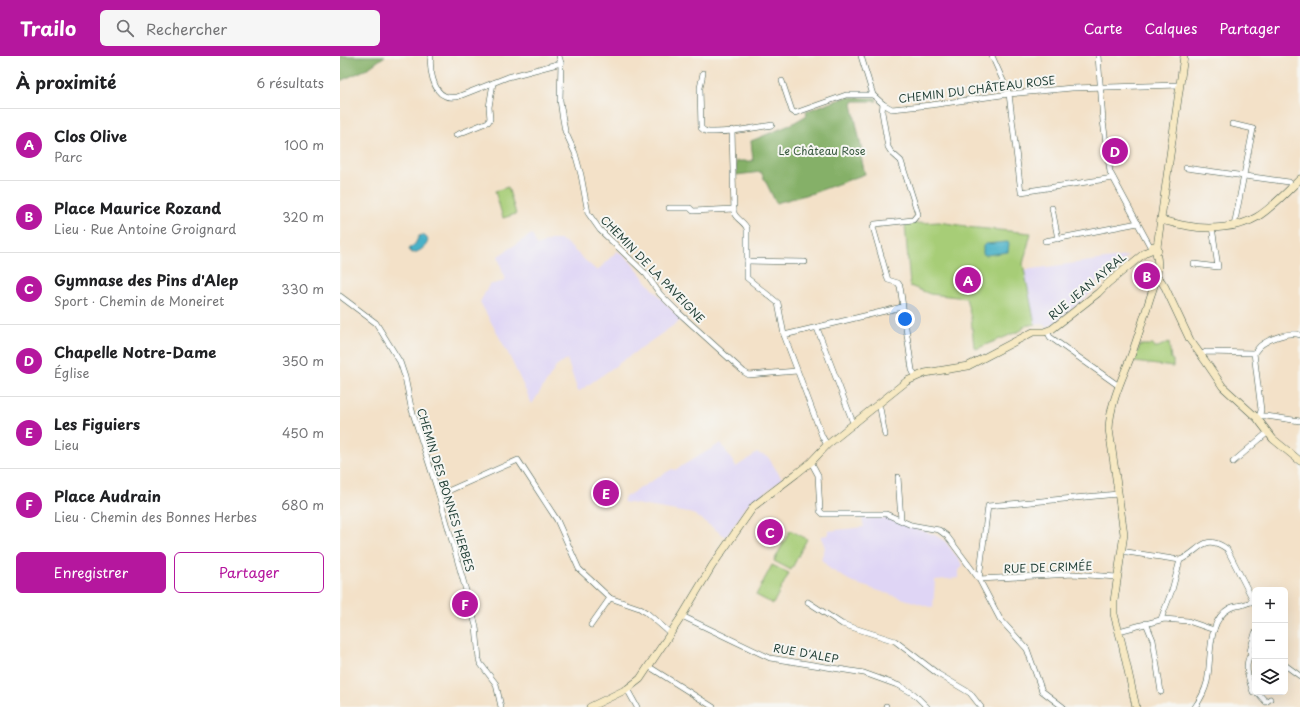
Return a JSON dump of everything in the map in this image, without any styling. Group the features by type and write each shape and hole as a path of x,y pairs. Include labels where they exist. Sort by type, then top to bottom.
{"main road":[{"path":"1136,707 1114,608 1124,534 1109,429 1110,418 1119,386 1142,324 1156,278 1158,263 1154,250 1161,220 1184,56"},
{"path":"1161,220 1187,226 1234,226 1258,217 1300,179"},
{"name":"RUE JEAN AYRAL","path":"590,707 636,683 706,578 715,568 734,535 754,506 810,462 828,445 900,386 915,376 968,366 1033,332 1052,329 1098,293 1143,254 1154,250"},
{"path":"1156,278 1162,283 1168,292 1190,340 1223,387 1257,418 1267,433 1279,445 1300,461"}],"street":[{"path":"430,56 430,69 436,87 439,93 449,97 457,96 508,77 560,63"},
{"name":"CHEMIN DE LA PAVEIGNE","path":"559,56 560,100 565,131 575,153 581,175 588,213 600,230 646,274 660,294 679,313 744,372 749,374 797,371"},
{"path":"782,81 792,111 795,113 846,95 873,95 861,56"},
{"path":"992,56 1009,94 1021,192 1113,178"},
{"path":"1098,56 1103,121 1110,172 1154,250"},
{"path":"703,74 700,88 701,128 704,131 732,130 772,125"},
{"path":"456,135 488,122 490,119 489,107 492,83"},
{"name":"CHEMIN DU CHÂTEAU ROSE","path":"873,95 883,104 892,109 1009,94 1072,88 1180,85"},
{"path":"883,104 882,112 888,147 891,152 901,161 918,214 913,220 875,224 873,227 888,280 898,283 900,286 912,370 915,376"},
{"path":"1232,124 1253,129 1234,226"},
{"path":"732,130 734,209 735,216 746,225 747,229 748,278 778,303 784,336 822,436 828,445"},
{"path":"1186,168 1237,174 1243,177 1289,182 1293,186"},
{"path":"669,208 690,208 693,211 734,209"},
{"path":"1052,208 1058,239"},
{"path":"1045,242 1138,223"},
{"path":"1194,264 1218,267 1212,227"},
{"path":"747,260 806,262"},
{"name":"CHEMIN DES BONNES HERBES","path":"340,296 376,323 400,362 405,377 411,407 439,495 476,626 479,658 482,666 496,684 501,707"},
{"path":"784,336 902,306"},
{"path":"817,328 852,420 855,424"},
{"path":"1046,331 1050,337 1119,386"},
{"path":"1257,418 1261,410 1254,354 1261,345 1280,336 1300,335"},
{"path":"1200,355 1206,352 1254,354"},
{"path":"877,405 880,408 885,435"},
{"path":"1257,418 1266,416 1300,421"},
{"path":"1233,462 1267,433"},
{"path":"439,495 518,460 557,520 578,569 610,598 644,611 670,633"},
{"path":"810,462 818,475 820,511 823,514 886,514 911,525 939,530 947,536 979,579 1000,619 1027,649 1042,691 1063,707"},
{"path":"898,477 901,520"},
{"path":"979,579 988,506 1118,494"},
{"path":"1127,552 1180,560 1202,544 1210,542 1219,544 1227,549 1252,598"},
{"path":"1161,619 1172,590 1180,560"},
{"name":"RUE DE CRIMÉE","path":"979,579 1073,574 1117,577"},
{"path":"591,625 610,598"},
{"path":"808,602 842,624 895,641 938,674 970,693 981,707"},
{"path":"1195,707 1207,682 1214,630 1218,620 1224,612 1231,607 1252,603"},
{"name":"RUE D'ALEP","path":"682,616 770,658 864,673 900,686 914,694 927,707"},
{"path":"1119,632 1161,619 1188,621 1214,630"},
{"path":"1146,624 1153,640 1161,692"},
{"path":"1252,644 1250,651 1252,654"},
{"path":"1252,656 1248,659 1247,664 1253,692 1258,693 1266,702 1270,699"},
{"path":"648,666 713,707"},
{"path":"1288,667 1300,676"},
{"path":"627,689 637,707"}],"shaded area":[{"path":"532,234 537,246 550,240 561,240 565,242 597,271 617,251 628,259 681,320 578,392 567,359 556,367 532,404 507,351 480,302 489,285 505,281 498,256"},
{"path":"1128,256 1092,286 1093,291 1058,321 1047,327 1041,323 1035,324 1024,270"},
{"path":"721,443 736,467 757,453 768,457 782,479 759,497 751,501 742,511 726,537 695,515 623,502 625,497 672,469 675,470"},
{"path":"862,518 887,518 933,534 945,541 963,565 958,572 958,578 935,580 933,608 854,583 830,569 821,559 825,548 821,536 828,535 828,531 864,527"}],"green space":[{"path":"340,56 385,56 367,69 340,81"},
{"name":"Le Château Rose","path":"847,97 876,98 877,101 854,101 852,104 862,151 860,153 865,174 813,193 776,203 761,172 736,175 736,161 753,161 751,141 790,125 807,115 806,111"},
{"path":"508,187 516,214 503,218 495,191"},
{"path":"939,222 966,227 1031,233 1023,264 1035,324 1024,326 1022,330 976,349 974,347 971,318 966,298 930,294 910,286 905,224"},
{"path":"1169,342 1173,367 1134,362 1140,345 1153,345 1153,347 1158,347"},
{"path":"790,530 807,539 791,570 774,561"},
{"path":"772,565 789,573 773,604 756,595"}],"water":[{"path":"422,235 428,240 426,246 419,251 412,253 409,250 410,248 415,244 419,236"},
{"path":"1009,243 1008,252 986,255 983,254 983,246 985,244"}],"place":[{"name":"Chapelle Notre-Dame","path":"1115,151"},
{"name":"Place Maurice Rozand","path":"1147,276"},
{"name":"Clos Olive","path":"968,280"},
{"name":"Les Figuiers","path":"606,493"},
{"name":"Gymnase des Pins d'Alep","path":"770,532"},
{"name":"Place Audrain","path":"465,604"}]}
